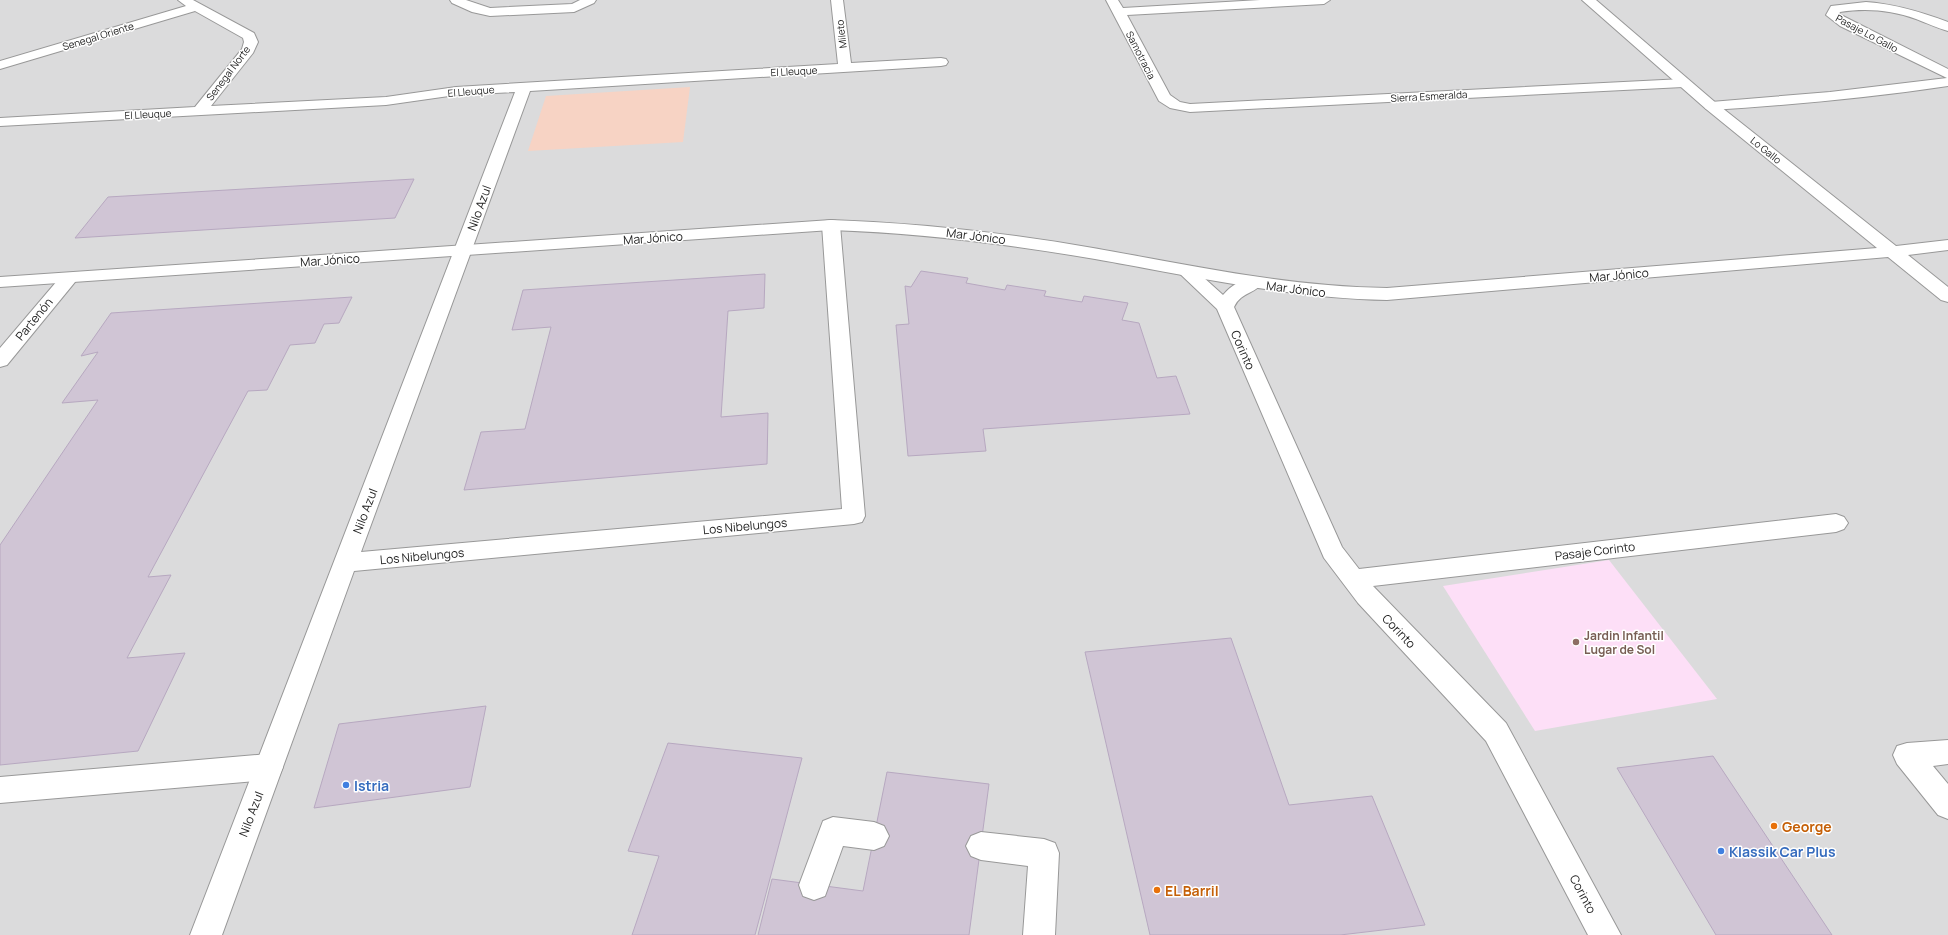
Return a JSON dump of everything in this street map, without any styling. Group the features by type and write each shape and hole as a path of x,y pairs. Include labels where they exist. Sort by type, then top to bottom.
{"street":[{"path":"456,0 476,9 490,12 574,8 590,0"},
{"name":"Mileto","path":"836,0 845,68"},
{"path":"1116,6 1324,0"},
{"name":"Lo Gallo","path":"1588,0 1683,83 1948,296"},
{"name":"Senegal Oriente","path":"0,66 190,3"},
{"name":"Senegal Norte","path":"190,3 249,36 251,42 248,50 199,111"},
{"name":"Pasaje Lo Gallo","path":"1948,27 1908,11 1888,5 1849,5 1835,9 1832,15 1845,23 1948,74"},
{"name":"Samotracia","path":"1116,6 1164,98 1175,105"},
{"name":"El Lleuque","path":"0,122 386,101 456,91 941,62"},
{"path":"1711,106 1801,100 1948,82"},
{"name":"Sierra Esmeralda","path":"1175,105 1190,108 1683,83"},
{"name":"Nilo Azul","path":"206,935 524,87"},
{"name":"Mar Jónico","path":"0,282 830,225 891,227 1008,240 1130,260 1253,283 1322,293 1387,294 1948,245"},
{"name":"Los Nibelungos","path":"346,563 854,516 830,225"},
{"name":"Corinto","path":"1186,271 1225,307 1332,552 1367,596 1496,732 1605,935"},
{"name":"Partenón","path":"0,361 69,278"},
{"path":"1225,307 1230,297 1239,289 1253,283"},
{"name":"Pasaje Corinto","path":"1354,580 1836,523"},
{"path":"1948,752 1907,755 1948,806"},
{"path":"0,790 269,767"},
{"path":"814,884 833,831 874,836"},
{"path":"981,846 1044,854 1039,935"}],"shaded area":[{"path":"0,0 1948,0 1948,935 0,935"},
{"path":"690,87 683,142 528,151 546,96"},
{"name":"Jardin Infantil Lugar de Sol","path":"1609,560 1717,699 1535,731 1443,586"}],"building":[{"path":"414,179 395,218 75,238 108,197"},
{"path":"921,271 968,278 966,283 1005,290 1007,285 1046,291 1044,296 1082,302 1084,296 1128,303 1122,320 1139,323 1157,378 1176,376 1190,414 983,429 986,451 908,456 896,325 909,324 905,286 911,287"},
{"path":"765,274 764,308 728,311 721,417 768,413 767,464 464,490 481,432 525,429 551,327 512,330 523,290"},
{"path":"352,297 339,323 324,324 315,343 290,345 267,390 248,391 148,577 171,575 127,658 185,653 138,751 0,765 0,545 98,400 62,403 98,352 81,356 111,313"},
{"path":"1231,638 1289,805 1372,796 1425,925 1340,935 1150,935 1085,652"},
{"path":"486,706 470,787 314,808 339,724"},
{"path":"668,743 802,758 755,935 632,935 659,856 628,851"},
{"name":"Klassik Car Plus","path":"1713,756 1832,935 1716,935 1617,768"},
{"path":"887,772 989,784 969,935 758,935 772,879 863,891"}],"place":[{"name":"Jardin Infantil Lugar de Sol","path":"1576,642"},
{"name":"Istria","path":"346,785"},
{"name":"George","path":"1774,826"},
{"name":"Klassik Car Plus","path":"1721,851"},
{"name":"EL Barril","path":"1157,890"}]}
